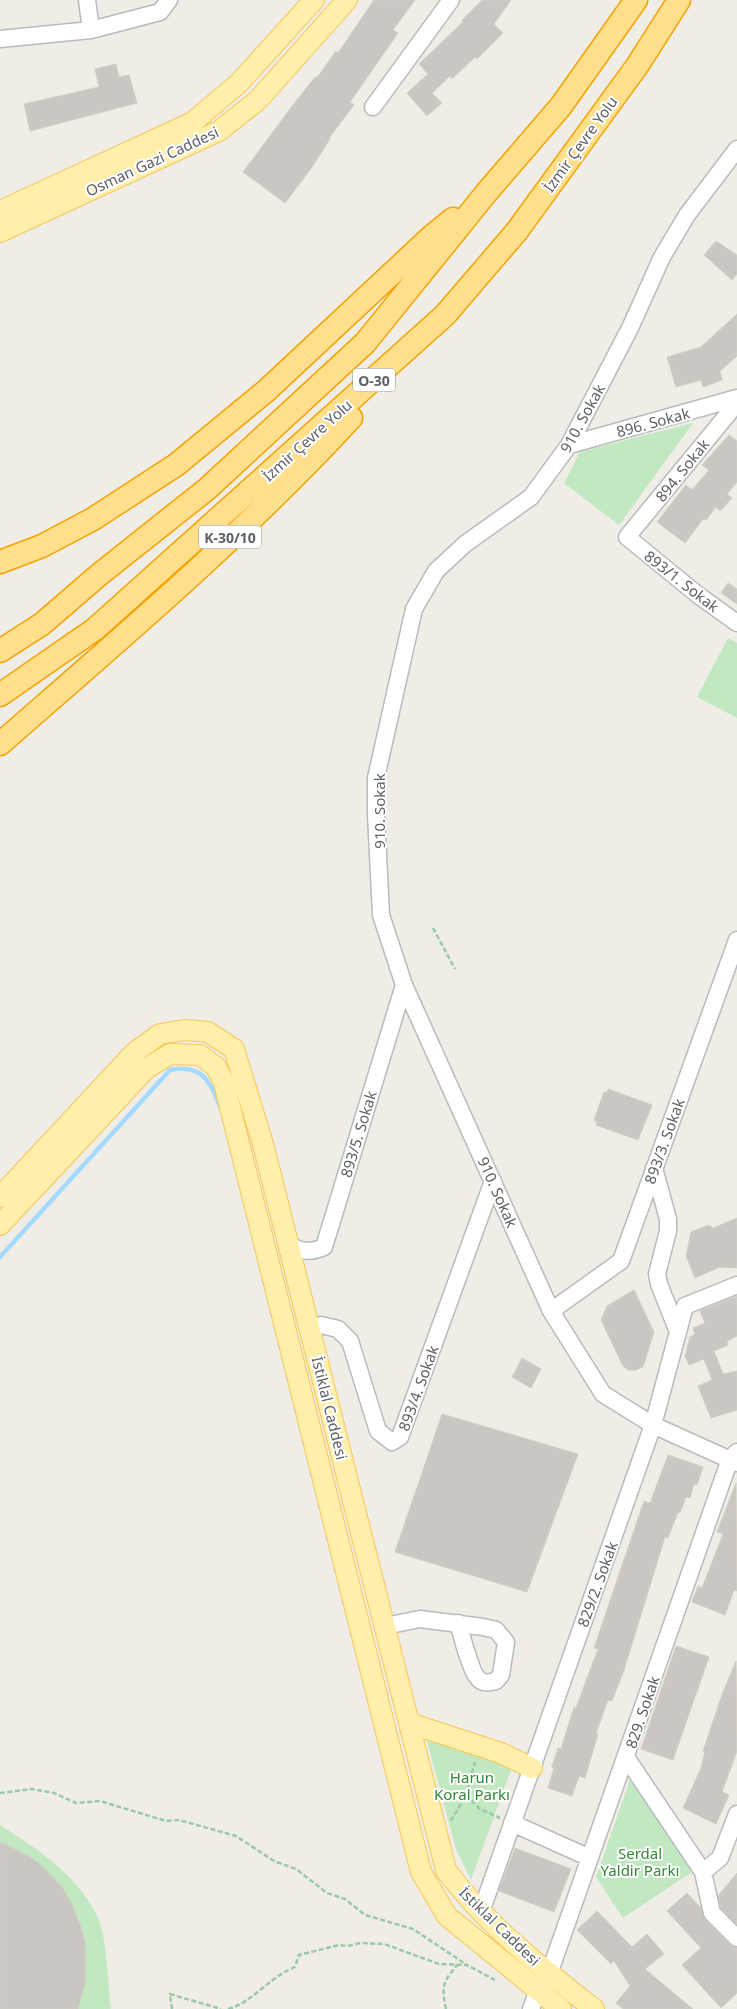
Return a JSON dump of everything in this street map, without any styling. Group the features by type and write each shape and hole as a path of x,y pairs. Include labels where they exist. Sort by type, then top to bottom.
{"highway":[{"name":"İzmir Çevre Yolu","path":"0,650 42,624 100,574 207,489 365,343 487,192 562,106 636,0"},
{"name":"İzmir Çevre Yolu","path":"0,695 95,629 445,316 517,231 637,66 679,0"},
{"path":"0,562 42,546 93,519 176,465 266,391 432,236 487,192"},
{"name":"K-30/10","path":"0,744 128,632 243,526 325,446 445,316"}],"main road":[{"name":"Osman Gazi Caddesi","path":"0,211 193,122 239,83 314,0"},
{"name":"Osman Gazi Caddesi","path":"0,232 219,131 258,100 348,0"},
{"name":"İstiklal Caddesi","path":"0,1197 135,1052 160,1034 185,1030 208,1032 234,1049 263,1144 446,1870 480,1912 549,1974 594,2009"},
{"name":"İstiklal Caddesi","path":"0,1225 147,1068 170,1054 200,1056 216,1067 224,1083 421,1872 447,1916 561,2009"},
{"path":"410,1723 501,1753 532,1768"}],"street":[{"path":"87,0 91,30"},
{"path":"0,39 91,30 160,12 170,0"},
{"path":"373,107 451,0"},
{"name":"910. Sokak","path":"735,1458 653,1425 604,1394 551,1311 404,985 381,915 376,778 414,609 436,571 465,544 531,497 569,445 630,328 662,257 686,215 737,149"},
{"name":"896. Sokak","path":"569,445 737,398"},
{"name":"894. Sokak","path":"627,537 737,403"},
{"name":"893/1. Sokak","path":"627,537 698,595 737,623"},
{"name":"893/3. Sokak","path":"551,1311 621,1261 737,940"},
{"name":"893/5. Sokak","path":"288,1244 298,1250 312,1252 324,1247 404,985"},
{"path":"654,1168 668,1219 668,1231 657,1274 658,1284 678,1332"},
{"name":"893/4. Sokak","path":"310,1331 322,1325 338,1328 350,1341 378,1431 392,1442 400,1438 493,1181"},
{"name":"829/2. Sokak","path":"480,1912 653,1425 685,1306 737,1285"},
{"name":"829. Sokak","path":"531,2009 538,1990 549,1974 735,1458"},
{"path":"385,1626 420,1619 458,1623"},
{"path":"626,1757 703,1872 712,1913 737,1938"},
{"path":"703,1872 720,1858 737,1814"},
{"path":"512,1823 590,1858"}],"path":[{"path":"433,928 455,969"},
{"path":"450,1824 466,1795 477,1753"},
{"path":"0,1793 32,1789 54,1793 76,1803 100,1801 166,1821 179,1820 236,1836 274,1861 296,1869 327,1893 345,1899 365,1915 413,1929 467,1965 501,1982"},
{"path":"466,1795 485,1811 512,1823"},
{"path":"446,2009 442,1994 444,1980 458,1964 474,1938"},
{"path":"228,2009 239,2006 280,1973 295,1967 300,1955 339,1945 348,1946 360,1943 384,1944 438,1964 467,1965"},
{"path":"172,2009 170,1994 221,2009"}],"green space":[{"path":"693,423 619,525 564,483 580,452"},
{"path":"728,638 737,643 737,718 697,697"},
{"name":"Harun Koral Parkı","path":"425,1734 512,1767 471,1880 456,1849"},
{"name":"Serdal Yaldir Parkı","path":"630,1780 692,1872 623,1918 596,1877"},
{"path":"0,1825 56,1865 80,1889 90,1903 101,1926 107,1962 111,2009 0,2009"}],"building":[{"path":"374,0 415,0 393,30 398,33 350,102 354,105 285,203 243,172 315,77 317,78 336,51 338,53"},
{"path":"482,0 511,0 494,24 503,33 477,59 475,57 452,79 450,76 432,93 442,103 427,116 407,93 428,74 419,64 463,22 462,20"},
{"path":"116,64 119,77 129,75 137,103 30,131 24,104 99,87 95,69"},
{"path":"716,241 737,255 737,274 732,280 704,255"},
{"path":"737,314 737,356 720,371 722,380 703,387 701,380 676,387 667,357 701,347"},
{"path":"729,435 737,441 737,482 727,494 732,498 720,511 716,507 706,520 703,519 685,543 657,522 686,485 692,490 709,470 702,465"},
{"path":"728,583 737,589 737,604 721,593"},
{"path":"608,1089 652,1105 638,1140 596,1125 597,1122 594,1120 604,1092 607,1093"},
{"path":"737,1218 737,1268 720,1267 695,1278 686,1256 691,1232 709,1225 713,1228"},
{"path":"634,1290 654,1332 643,1367 636,1370 628,1370 623,1366 601,1320 607,1306"},
{"path":"737,1296 737,1336 727,1341 728,1345 714,1351 723,1374 737,1371 737,1410 711,1418 698,1386 712,1380 704,1359 689,1365 685,1356 690,1337 695,1334 693,1328 705,1323 700,1311"},
{"path":"522,1358 541,1369 531,1388 512,1377"},
{"path":"442,1414 578,1454 527,1592 395,1552"},
{"path":"668,1455 703,1467 697,1485 694,1484 690,1498 686,1497 668,1538 665,1537 624,1670 612,1701 608,1700 596,1733 598,1734 585,1778 579,1776 572,1796 548,1788 554,1768 552,1767 558,1748 561,1749 574,1707 576,1708 598,1649 594,1648 644,1501 650,1503"},
{"path":"736,1483 737,1591 734,1590 725,1615 692,1602 698,1586 702,1588 723,1534 717,1532"},
{"path":"676,1646 709,1657 673,1760 641,1749"},
{"path":"736,1661 737,1751 722,1792 729,1795 716,1824 683,1808 701,1768 705,1751 703,1751 723,1692"},
{"path":"0,1842 39,1863 62,1887 71,1902 83,1933 86,1949 85,1983 78,2009 0,2009"},
{"path":"515,1848 571,1869 554,1912 499,1891"},
{"path":"737,1873 737,1924 721,1908 718,1896"},
{"path":"687,1893 701,1908 705,1920 730,1945 737,1948 737,1993 721,2008 682,1965 701,1948 667,1911"},
{"path":"597,1911 632,1947 647,1934 664,1954 645,1969 693,2009 623,2009 616,2003 630,1986 614,1961 611,1964 577,1930"}],"waterway":[{"path":"0,1257 170,1070 190,1069 203,1076 220,1106"}]}
